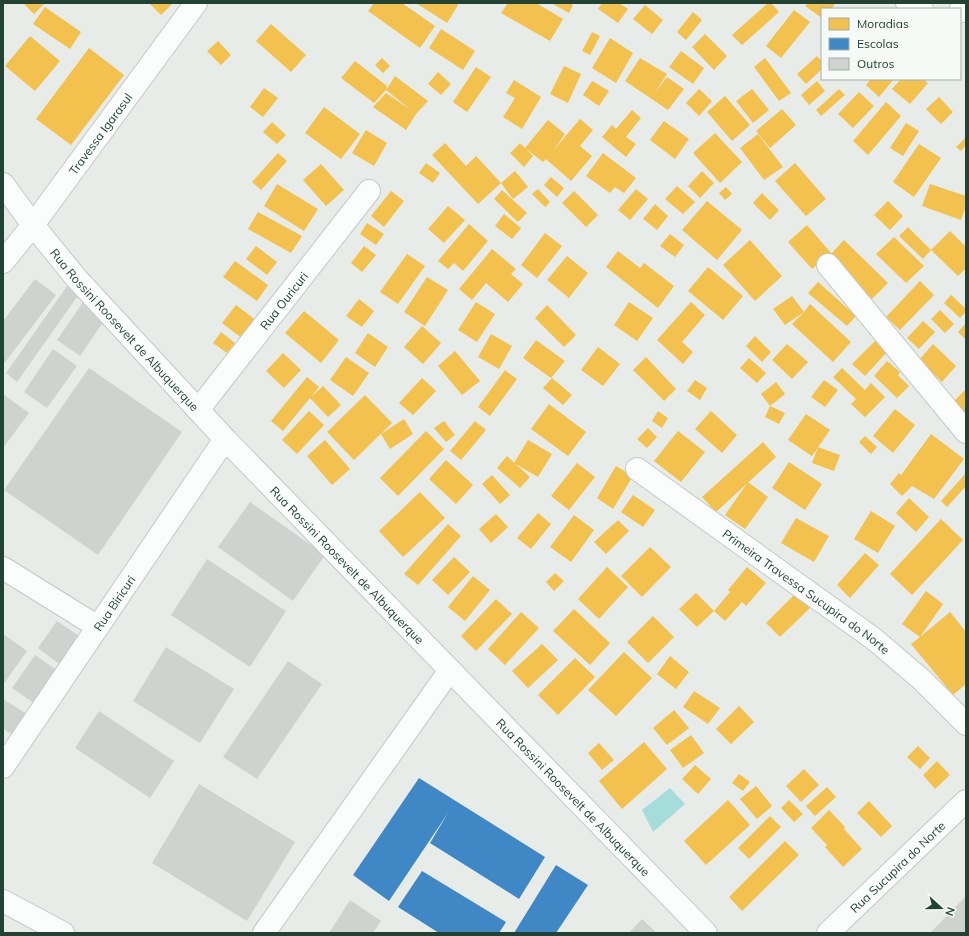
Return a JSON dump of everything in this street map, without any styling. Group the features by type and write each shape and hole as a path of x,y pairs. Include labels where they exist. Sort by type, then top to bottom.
{"street":[{"name":"Travessa Igarasul","path":"3,262 33,225 196,3"},
{"path":"907,3 920,8"},
{"name":"Rua Rossini Roosevelt de Albuquerque","path":"3,184 33,225 77,279 225,439 706,933"},
{"name":"Rua Ouricuri","path":"198,410 369,191"},
{"path":"828,265 966,432"},
{"name":"Rua Biricuri","path":"3,767 225,439"},
{"name":"Primeira Travessa Sucupira do Norte","path":"637,469 874,639 922,680 966,724"},
{"path":"3,568 98,627"},
{"path":"264,933 450,670"},
{"name":"Rua Sucupira do Norte","path":"828,933 966,801"},
{"path":"3,901 63,933"}],"water":[{"path":"670,788 685,804 653,832 642,810"}],"building: Moradias":[{"path":"23,3 45,3 34,14"},
{"path":"149,3 173,3 161,15"},
{"path":"374,3 402,3 435,26 420,48 368,11"},
{"path":"416,3 456,3 458,5 447,23"},
{"path":"508,3 536,3 563,19 550,41 501,13"},
{"path":"551,3 569,3 573,5 569,13"},
{"path":"602,3 619,3 628,9 618,23 598,9"},
{"path":"768,3 771,3 779,12 742,45 732,35"},
{"path":"808,3 836,3 832,8 821,8 821,17 805,6"},
{"path":"645,5 663,20 652,34 633,19"},
{"path":"45,7 81,32 70,49 33,24"},
{"path":"794,10 810,22 781,58 766,46"},
{"path":"693,12 702,20 686,40 677,32"},
{"path":"271,24 306,55 291,72 256,41"},
{"path":"441,29 475,51 463,70 429,48"},
{"path":"592,32 600,36 590,55 582,51"},
{"path":"705,34 727,56 714,70 692,47"},
{"path":"30,36 60,61 35,91 5,66"},
{"path":"610,38 633,53 616,83 592,68"},
{"path":"218,41 231,55 221,65 207,51"},
{"path":"89,48 124,75 71,145 36,119"},
{"path":"681,51 704,68 693,84 669,67"},
{"path":"817,56 821,61 821,70 806,84 797,74"},
{"path":"382,58 390,66 383,73 375,65"},
{"path":"640,58 667,74 654,94 667,77 684,89 668,110 625,81"},
{"path":"765,58 791,93 779,101 754,67"},
{"path":"355,61 387,86 386,90 374,103 341,78"},
{"path":"564,66 581,74 568,103 550,94"},
{"path":"476,67 491,77 467,112 453,102"},
{"path":"438,72 451,84 441,95 428,84"},
{"path":"395,76 428,101 416,114 406,130 373,107 386,93 411,110 386,90"},
{"path":"514,80 541,97 522,129 503,117 515,98 506,93"},
{"path":"870,80 893,80 879,97 866,85"},
{"path":"900,80 924,80 928,83 910,104 892,89"},
{"path":"592,81 609,91 599,106 583,95"},
{"path":"817,81 825,91 809,105 801,95"},
{"path":"264,88 278,98 263,117 250,107"},
{"path":"699,89 712,101 699,116 686,103"},
{"path":"752,89 769,110 753,123 736,101"},
{"path":"839,89 845,95 821,116 816,110"},
{"path":"859,92 874,106 853,128 838,114"},
{"path":"725,96 750,125 732,141 707,112"},
{"path":"939,97 953,112 941,124 926,109"},
{"path":"886,102 901,116 868,155 853,141"},
{"path":"324,107 360,134 341,159 305,133"},
{"path":"782,109 796,125 770,148 756,131"},
{"path":"632,110 641,118 626,137 636,144 626,157 602,137 612,125 616,129"},
{"path":"580,119 593,130 580,146 592,156 571,181 546,159 543,162 526,149 533,156 524,167 510,153 520,143 525,148 548,120 565,134 553,151"},
{"path":"664,121 689,139 675,159 650,140"},
{"path":"272,122 286,135 277,144 263,132"},
{"path":"906,123 919,131 903,156 890,148"},
{"path":"366,130 387,143 374,166 352,153"},
{"path":"715,133 742,162 720,183 693,153"},
{"path":"758,134 783,167 764,180 740,148"},
{"path":"966,137 966,145 961,151 956,147"},
{"path":"445,143 466,166 476,156 501,183 478,204 432,155"},
{"path":"919,144 941,158 914,197 893,182"},
{"path":"278,153 287,161 261,190 252,182"},
{"path":"603,153 636,178 624,193 615,187 610,193 586,176"},
{"path":"426,163 440,173 433,183 419,173"},
{"path":"795,163 826,199 806,216 775,181"},
{"path":"321,164 344,190 326,206 303,180"},
{"path":"515,171 528,187 513,199 501,183"},
{"path":"702,171 714,183 700,198 688,186"},
{"path":"551,177 564,188 557,197 544,185"},
{"path":"277,184 318,209 304,231 264,206"},
{"path":"930,184 966,196 966,206 961,220 922,206"},
{"path":"677,186 695,202 683,214 665,199"},
{"path":"726,187 732,194 725,200 719,193"},
{"path":"538,189 550,202 545,207 532,194"},
{"path":"636,189 648,199 630,220 618,210"},
{"path":"502,190 527,213 518,222 494,199"},
{"path":"391,191 404,201 384,227 371,216"},
{"path":"574,191 598,215 586,227 562,203"},
{"path":"762,193 779,210 770,220 753,203"},
{"path":"707,201 742,230 717,260 682,230"},
{"path":"888,201 903,216 890,230 874,215"},
{"path":"655,204 668,216 657,230 643,219"},
{"path":"448,206 465,220 444,243 428,229"},
{"path":"258,212 302,236 291,253 248,229"},
{"path":"504,214 521,228 512,239 495,226"},
{"path":"367,223 384,234 376,245 360,234"},
{"path":"469,224 488,241 463,271 454,263 448,269 438,261"},
{"path":"807,225 831,253 812,269 788,242"},
{"path":"908,227 931,250 923,259 899,236"},
{"path":"950,231 966,247 966,268 958,276 931,250"},
{"path":"545,233 562,246 537,278 521,265"},
{"path":"670,234 684,245 675,257 660,246"},
{"path":"894,237 924,266 906,283 876,254"},
{"path":"750,240 782,276 755,301 723,265"},
{"path":"844,240 888,283 872,299 828,257"},
{"path":"256,246 277,262 267,275 246,259"},
{"path":"364,246 376,255 362,272 351,263"},
{"path":"492,249 516,269 511,274 523,284 508,302 486,283 472,300 459,289"},
{"path":"618,251 640,268 644,263 674,286 658,308 606,267"},
{"path":"407,254 425,266 398,304 380,292"},
{"path":"567,256 588,273 569,298 547,280"},
{"path":"235,261 268,285 257,301 223,277"},
{"path":"708,267 743,296 723,320 688,291"},
{"path":"427,277 448,290 425,326 404,312"},
{"path":"920,281 934,295 900,330 886,317"},
{"path":"818,282 856,316 847,326 808,293"},
{"path":"951,295 966,309 966,312 960,318 944,303"},
{"path":"792,296 804,312 785,325 773,309"},
{"path":"359,299 374,311 362,327 346,316"},
{"path":"476,302 495,314 477,342 458,330"},
{"path":"629,302 653,318 637,341 614,325"},
{"path":"691,302 705,315 682,342 693,352 683,364 657,340"},
{"path":"810,304 851,342 833,362 792,324"},
{"path":"236,305 257,321 243,339 222,323"},
{"path":"547,305 576,335 564,347 535,318"},
{"path":"940,310 954,324 945,333 931,319"},
{"path":"304,311 339,340 321,363 285,333"},
{"path":"923,321 935,332 919,349 907,338"},
{"path":"966,323 966,340 958,332"},
{"path":"422,326 441,343 423,364 404,347"},
{"path":"221,332 235,343 227,353 213,343"},
{"path":"368,333 388,347 375,367 355,353"},
{"path":"491,334 512,346 499,369 478,357"},
{"path":"755,336 771,352 762,362 746,346"},
{"path":"877,339 889,350 865,376 852,364"},
{"path":"536,340 565,361 551,378 523,358"},
{"path":"787,344 808,362 792,379 772,360"},
{"path":"933,344 956,366 942,382 919,360"},
{"path":"598,347 620,364 603,386 581,370"},
{"path":"455,351 480,381 462,395 438,366"},
{"path":"283,353 301,370 284,388 266,371"},
{"path":"346,357 369,373 353,396 330,380"},
{"path":"646,357 676,389 664,401 633,370"},
{"path":"749,358 766,373 757,383 740,368"},
{"path":"887,361 900,372 898,375 909,386 897,398 874,376"},
{"path":"842,368 865,390 871,383 885,397 865,417 851,404 856,399 833,377"},
{"path":"505,370 517,379 490,416 478,407"},
{"path":"307,377 319,387 311,397 323,386 341,405 328,417 310,398 283,431 271,421"},
{"path":"422,378 436,391 413,415 399,403"},
{"path":"552,378 572,395 563,405 543,388"},
{"path":"695,380 707,388 700,400 687,391"},
{"path":"824,380 838,390 825,407 811,397"},
{"path":"776,382 785,394 770,406 761,394"},
{"path":"966,389 966,419 951,404"},
{"path":"365,395 392,423 354,460 327,432"},
{"path":"549,404 586,432 568,456 531,429"},
{"path":"770,406 785,413 779,424 765,417"},
{"path":"895,409 915,425 893,453 873,436"},
{"path":"309,411 324,425 297,454 282,440"},
{"path":"658,411 668,418 662,428 652,421"},
{"path":"711,411 737,435 722,453 695,429"},
{"path":"806,414 830,430 812,456 788,440"},
{"path":"404,419 413,434 390,449 381,434"},
{"path":"444,421 455,435 446,442 434,428"},
{"path":"475,421 486,430 461,460 450,451"},
{"path":"648,428 657,437 647,448 637,439"},
{"path":"426,431 444,449 398,496 380,478"},
{"path":"678,431 705,452 681,482 654,461"},
{"path":"931,434 964,459 934,499 912,486 902,496 890,484 899,473 901,475"},
{"path":"865,436 877,447 871,454 859,442"},
{"path":"325,440 350,469 332,485 307,456"},
{"path":"528,440 552,454 538,477 514,463"},
{"path":"763,442 776,457 716,512 702,497"},
{"path":"818,447 840,455 834,471 812,463"},
{"path":"507,456 530,477 520,488 497,468"},
{"path":"446,460 473,485 456,504 429,479"},
{"path":"789,462 822,484 805,510 772,488"},
{"path":"577,463 595,477 569,510 551,496"},
{"path":"616,466 633,476 613,509 597,498"},
{"path":"966,473 966,486 947,507 941,501"},
{"path":"492,475 510,495 500,504 482,484"},
{"path":"748,482 768,497 745,529 725,515"},
{"path":"420,492 445,518 403,557 379,531"},
{"path":"633,495 655,510 643,527 621,512"},
{"path":"909,498 929,517 916,532 896,513"},
{"path":"871,511 895,526 878,553 854,539"},
{"path":"538,513 551,524 531,549 517,538"},
{"path":"496,514 508,527 491,543 479,529"},
{"path":"574,515 594,530 571,562 550,547"},
{"path":"796,518 829,536 814,562 781,543"},
{"path":"941,519 963,540 912,595 890,574"},
{"path":"618,520 629,531 606,554 594,542"},
{"path":"448,524 461,536 418,585 404,574"},
{"path":"650,547 671,567 642,597 621,576"},
{"path":"865,553 879,565 850,598 837,585"},
{"path":"454,557 470,572 448,595 432,580"},
{"path":"607,567 628,587 599,619 578,599"},
{"path":"747,567 766,583 746,606 742,602 725,621 714,611 730,592 728,590"},
{"path":"555,573 564,581 554,591 546,582"},
{"path":"473,576 490,590 465,621 448,607"},
{"path":"926,591 943,604 920,637 902,624"},
{"path":"696,593 714,611 697,627 679,609"},
{"path":"796,593 810,608 780,637 766,623"},
{"path":"496,599 512,614 476,651 461,636"},
{"path":"574,609 610,643 590,665 553,631"},
{"path":"521,612 539,628 505,665 488,649"},
{"path":"950,612 966,632 966,684 953,695 911,644"},
{"path":"653,616 674,637 648,663 627,642"},
{"path":"542,644 558,660 528,688 512,671"},
{"path":"624,652 652,678 616,716 588,690"},
{"path":"670,656 689,672 676,689 657,674"},
{"path":"575,658 595,677 558,715 538,695"},
{"path":"694,691 720,708 708,724 683,707"},
{"path":"739,706 754,722 731,744 716,729"},
{"path":"674,710 689,728 667,745 653,728"},
{"path":"691,735 704,753 683,768 670,750"},
{"path":"644,742 667,769 622,809 599,781"},
{"path":"599,743 614,760 602,770 588,753"},
{"path":"918,746 930,758 920,769 907,757"},
{"path":"937,761 950,775 935,789 923,775"},
{"path":"695,765 711,779 698,794 682,779"},
{"path":"804,769 819,785 801,802 786,786"},
{"path":"739,774 750,782 743,791 732,783"},
{"path":"756,786 772,806 757,819 740,799"},
{"path":"827,787 836,797 815,816 806,806"},
{"path":"728,800 750,825 706,865 684,841"},
{"path":"789,800 803,814 794,822 781,808"},
{"path":"869,801 892,826 881,837 857,813"},
{"path":"829,810 845,827 844,829 862,849 843,867 825,847 827,845 811,828"},
{"path":"770,816 781,827 749,859 738,848"},
{"path":"785,841 799,855 742,911 729,897"}],"building: Escolas":[{"path":"419,778 545,857 519,899 430,843 448,813 389,901 353,875"},
{"path":"556,865 588,885 556,933 514,933"},
{"path":"422,871 506,922 499,933 439,933 398,907"}],"building: Outros":[{"path":"35,279 56,295 3,365 3,321"},
{"path":"70,282 82,290 17,382 6,373"},
{"path":"83,302 106,318 80,356 57,340"},
{"path":"53,349 77,366 47,408 24,392"},
{"path":"89,368 182,432 98,555 4,490"},
{"path":"3,394 29,413 3,448"},
{"path":"250,502 325,555 293,601 218,547"},
{"path":"207,559 286,611 250,667 171,615"},
{"path":"57,621 82,638 62,666 38,648"},
{"path":"3,634 27,651 3,685"},
{"path":"166,647 234,689 200,743 133,701"},
{"path":"35,655 61,673 38,706 12,688"},
{"path":"288,661 322,684 257,779 223,757"},
{"path":"3,699 30,716 17,737 3,729"},
{"path":"99,711 174,761 150,798 75,748"},
{"path":"199,784 295,842 247,921 152,863"},
{"path":"966,896 966,933 930,933"},
{"path":"350,900 381,921 373,933 329,933"},
{"path":"642,919 657,933 629,933"}]}
